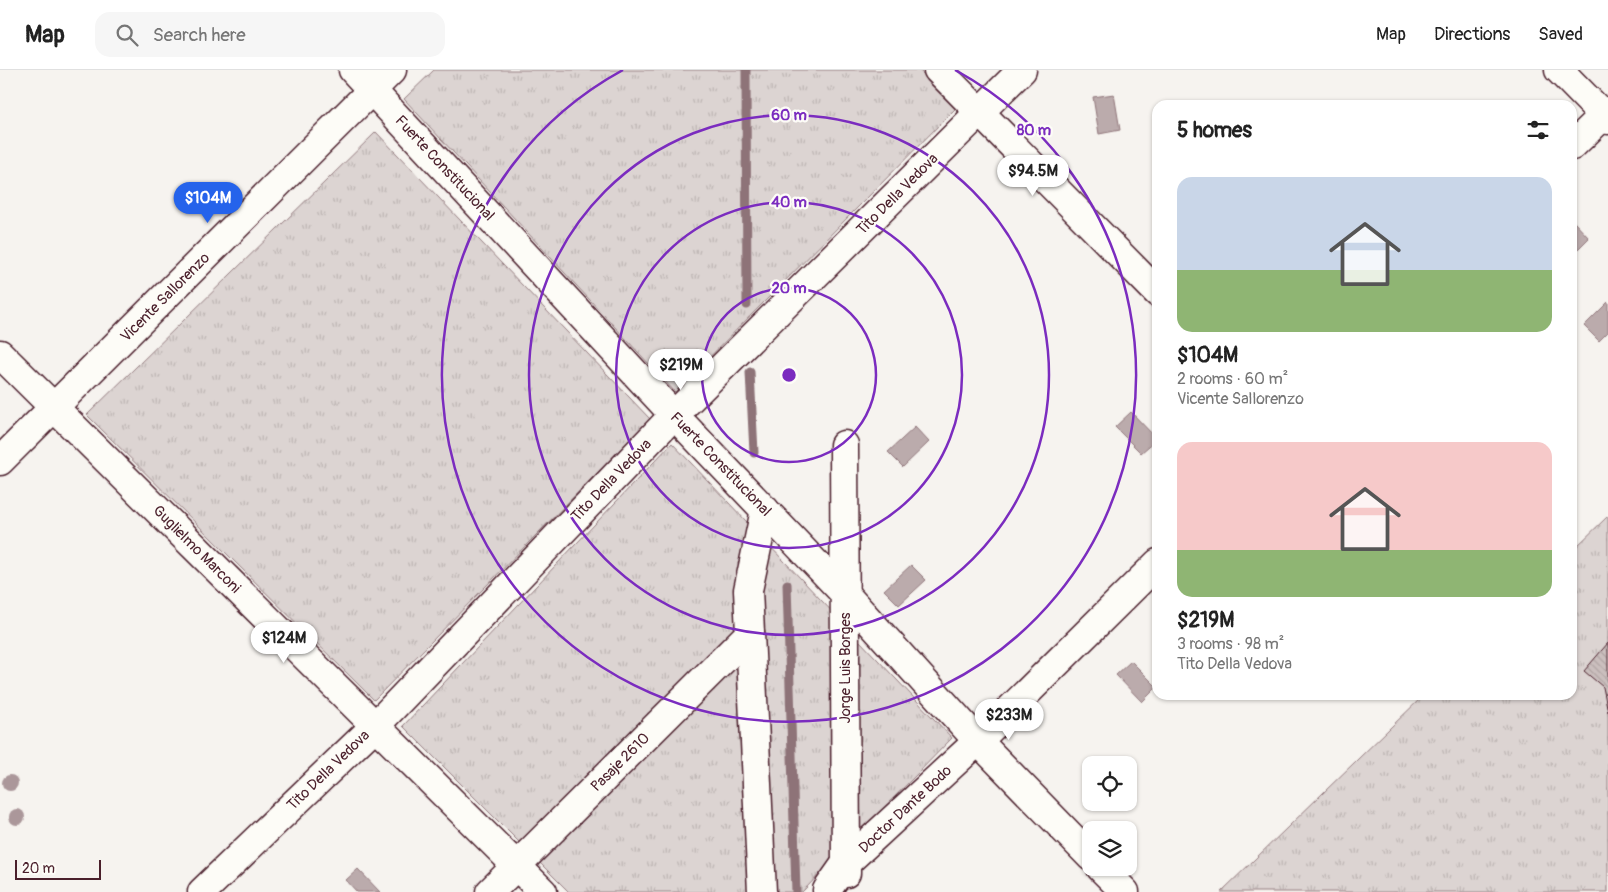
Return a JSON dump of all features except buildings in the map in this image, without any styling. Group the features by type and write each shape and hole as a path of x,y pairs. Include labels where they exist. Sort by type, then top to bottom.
{"street":[{"name":"Fuerte Constitucional","path":"353,70 674,415 844,593 978,741 1082,848"},
{"name":"Vicente Sallorenzo","path":"0,461 392,70"},
{"path":"938,70 1152,287"},
{"name":"Tito Della Vedova","path":"202,892 376,724 674,415 1022,70"},
{"path":"1559,70 1606,115 1577,141"},
{"name":"Guglielmo Marconi","path":"0,354 376,724 543,892"},
{"name":"Jorge Luis Borges","path":"837,891 846,863 844,445"},
{"path":"762,892 748,590 766,510"},
{"name":"Doctor Dante Bodo","path":"846,863 978,741 1152,569"},
{"name":"Pasaje 2610","path":"490,892 750,633"},
{"path":"1109,876 1125,892"}],"green space":[{"path":"434,70 919,70 956,108 675,392 404,99"},
{"path":"376,132 650,419 374,700 87,415"},
{"path":"672,443 952,738 802,892 569,892 403,726"},
{"path":"1608,516 1608,892 1221,892 1419,700 1577,700 1577,546"}],"shaded area":[{"path":"1114,94 1120,130 1099,134 1093,97"},
{"path":"1577,225 1589,238 1577,250"},
{"path":"1608,302 1608,332 1599,341 1584,326"},
{"path":"1131,412 1152,434 1152,443 1141,453 1115,427"},
{"path":"915,427 929,442 903,467 888,452"},
{"path":"911,565 926,580 899,605 884,590"},
{"path":"1131,661 1152,682 1152,692 1142,702 1116,675"},
{"path":"358,869 380,892 357,892 346,880"}],"waterway":[{"path":"746,70 747,305"},
{"path":"750,372 754,453"},
{"path":"787,584 796,892"}]}
